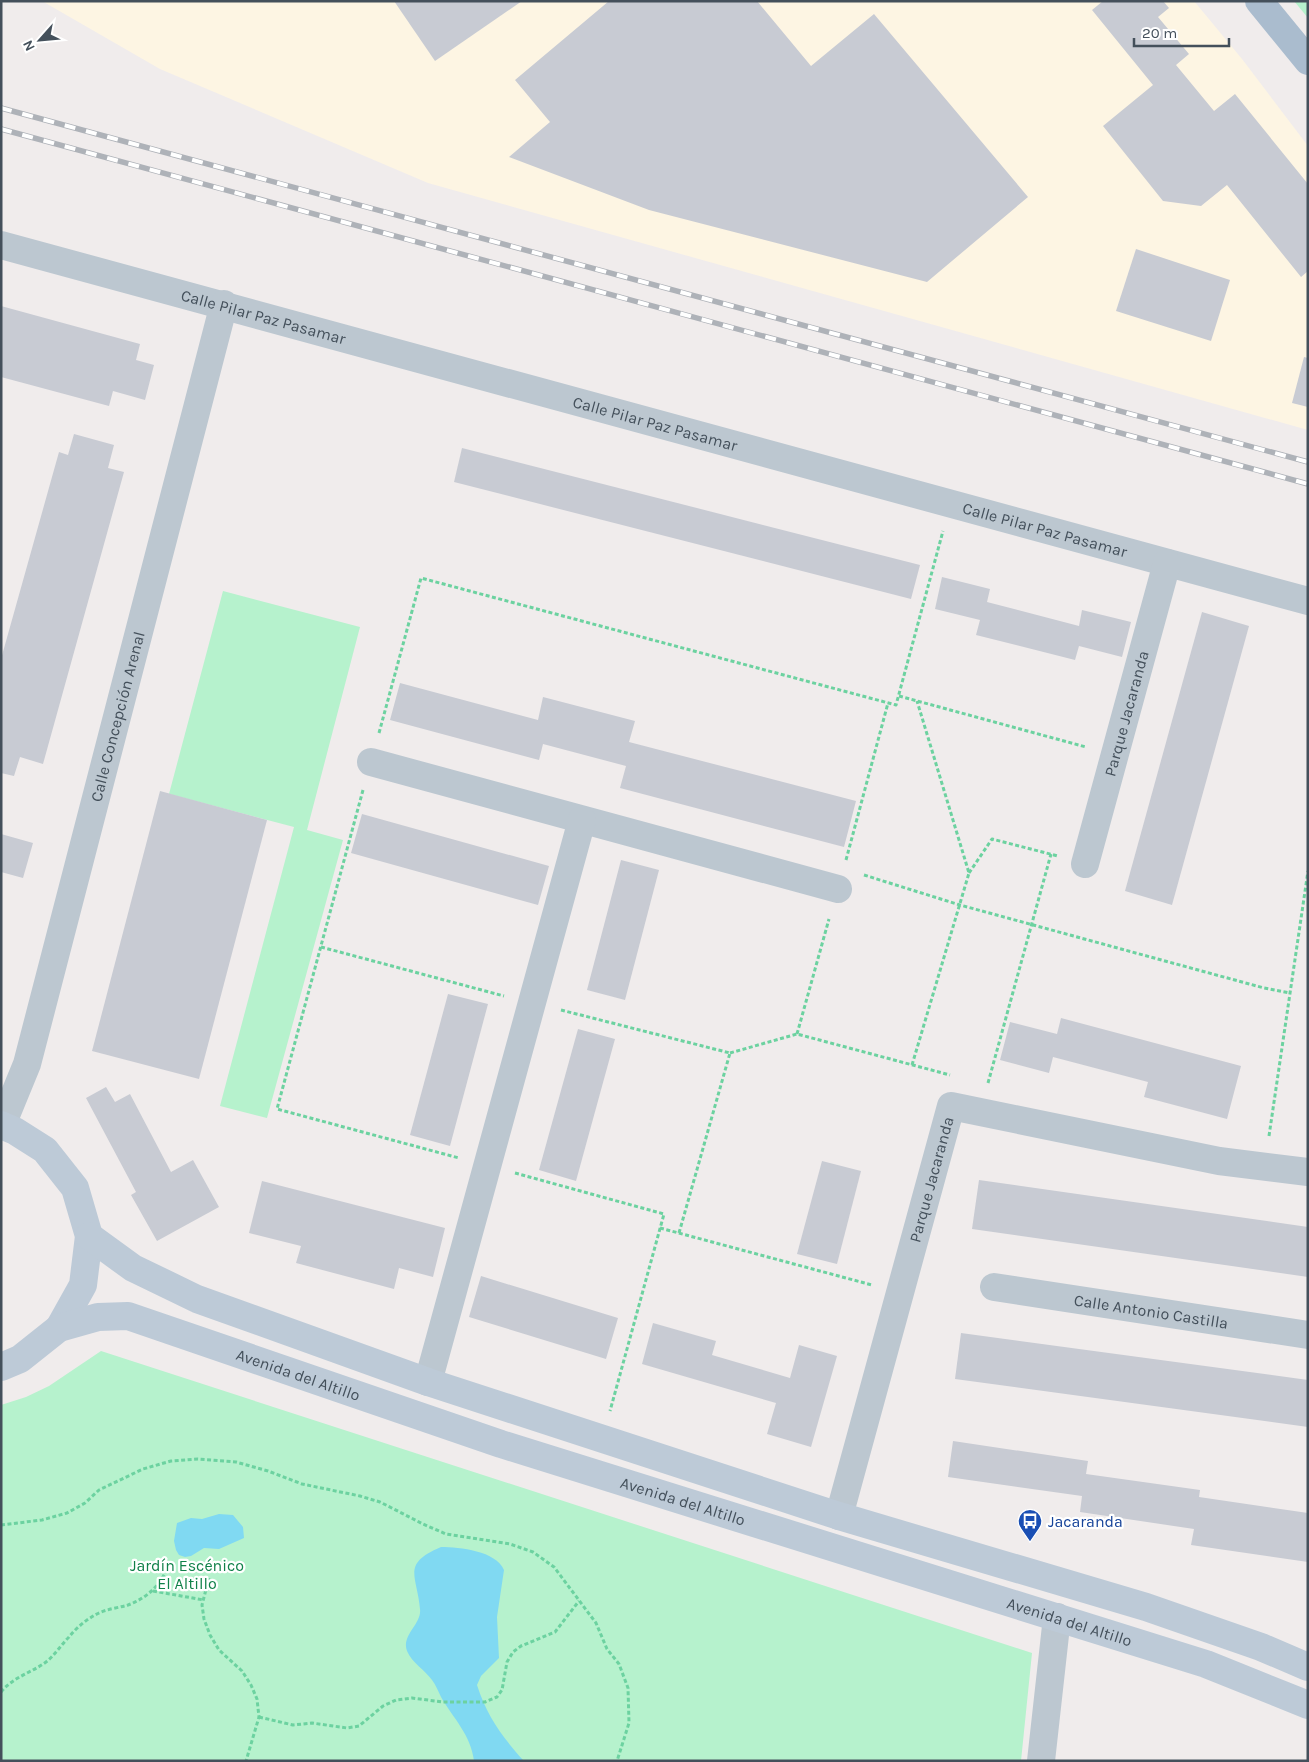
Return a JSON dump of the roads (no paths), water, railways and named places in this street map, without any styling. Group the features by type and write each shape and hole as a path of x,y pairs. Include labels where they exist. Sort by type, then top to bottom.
{"main road":[{"path":"1259,1 1308,61"}],"street":[{"name":"Calle Pilar Paz Pasamar","path":"1,245 224,304 1308,601"},
{"name":"Calle Concepción Arenal","path":"2,1125 27,1064 224,304"},
{"name":"Parque Jacaranda","path":"1085,864 1167,563"},
{"path":"371,762 838,889"},
{"path":"428,1382 582,820"},
{"name":"Parque Jacaranda","path":"839,1516 951,1106 1219,1161 1308,1172"},
{"name":"Avenida del Altillo","path":"1,1367 20,1359 59,1328 83,1285 89,1236 75,1188 57,1165 45,1150 15,1130 2,1125"},
{"name":"Avenida del Altillo","path":"89,1236 133,1268 197,1300 428,1382 839,1516 1146,1606 1261,1647 1308,1667"},
{"name":"Calle Antonio Castilla","path":"994,1288 1308,1335"},
{"name":"Avenida del Altillo","path":"59,1328 98,1317 128,1316 501,1444 1206,1664 1308,1705"},
{"path":"1042,1761 1057,1617"}],"water":[{"path":"219,1514 233,1515 243,1527 244,1538 219,1549 204,1548 191,1556 179,1555 174,1541 177,1523 191,1518 202,1519"},
{"path":"441,1547 467,1549 486,1554 500,1564 504,1570 497,1617 499,1658 481,1676 477,1685 485,1707 496,1726 524,1761 474,1761 469,1743 461,1727 441,1697 435,1684 407,1651 407,1640 420,1614 414,1572 416,1565 428,1553"}],"railway":[{"path":"1,108 1308,462"},
{"path":"1,129 1308,484"}],"place":[{"name":"Jacaranda","path":"1030,1542"}],"park label":[{"name":"Jardín Escénico El Altillo","path":"187,1574"}]}
